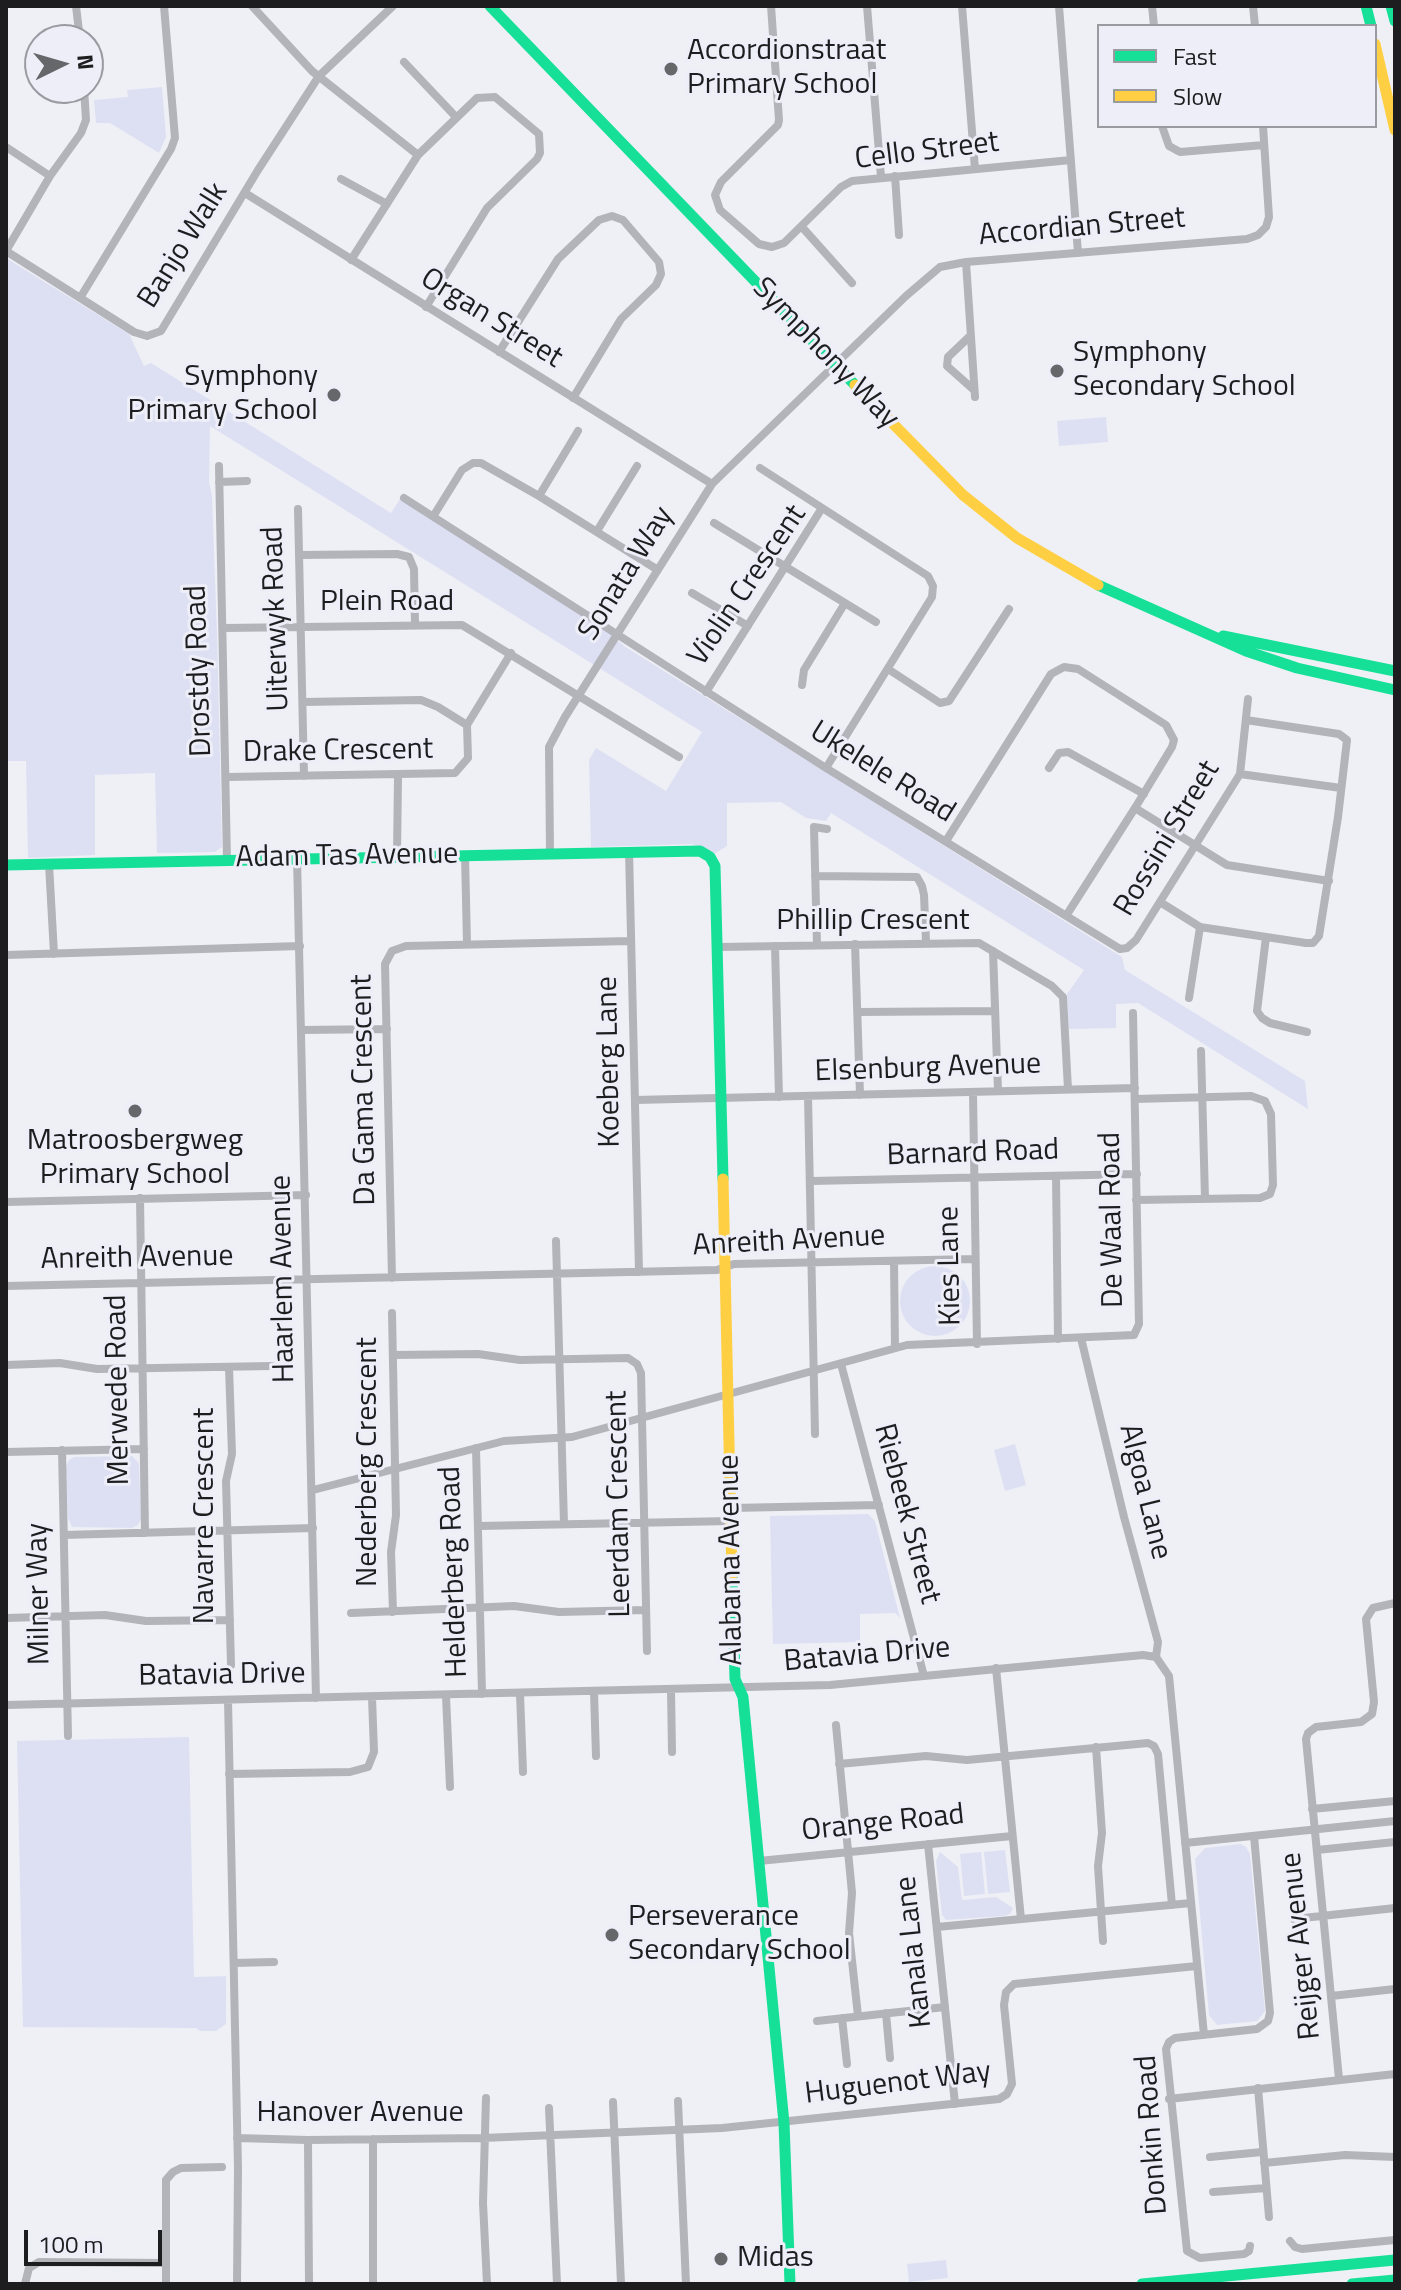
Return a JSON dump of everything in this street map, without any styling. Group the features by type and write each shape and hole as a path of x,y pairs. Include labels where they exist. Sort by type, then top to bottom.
{"street":[{"path":"80,298 175,138 164,6"},
{"path":"252,6 319,76 418,155"},
{"name":"Banjo Walk","path":"6,251 134,332 147,336 161,331 319,76 393,6"},
{"name":"Symphony Way","path":"490,6 935,469 1017,538 1081,576 1137,604 1246,651 1297,668 1395,690"},
{"name":"Cello Street","path":"771,6 778,125 721,182 715,195 720,210 765,246 784,243 846,184 881,177 1071,160"},
{"path":"867,6 881,177"},
{"path":"962,6 975,169"},
{"path":"1059,6 1078,253"},
{"path":"1391,6 1395,21"},
{"path":"1377,53 1395,130"},
{"path":"404,62 456,117"},
{"path":"351,260 418,155 477,98 495,97 539,134 542,147 537,159 487,208 426,307"},
{"path":"6,251 50,176 81,133 86,120 85,104"},
{"path":"1163,128 1169,146 1180,152 1264,145"},
{"name":"Accordian Street","path":"836,364 935,270 945,265 1247,239 1258,235 1266,227 1269,217 1263,128"},
{"path":"6,147 50,176"},
{"path":"895,176 899,235"},
{"path":"341,179 387,204"},
{"name":"Organ Street","path":"245,193 712,484"},
{"path":"499,352 558,259 599,220 612,216 623,220 659,262 661,274 656,285 621,319 573,398"},
{"path":"802,227 852,283"},
{"path":"966,262 974,394 947,366 948,357 969,337"},
{"name":"Sonata Way","path":"550,853 549,747 578,697 712,484 836,364"},
{"path":"539,496 578,431"},
{"path":"434,515 462,470 473,463 481,463 658,570"},
{"name":"Drostdy Road","path":"219,466 227,860"},
{"path":"597,531 637,466"},
{"path":"760,468 822,508"},
{"path":"219,482 247,481"},
{"name":"Ukelele Road","path":"404,498 826,768 1122,949"},
{"name":"Violin Crescent","path":"706,692 822,508 928,576 933,586 932,597 826,768"},
{"name":"Uiterwyk Road","path":"298,509 304,776"},
{"path":"714,523 876,622"},
{"path":"300,555 397,554 409,557 414,569 415,624"},
{"path":"692,593 748,626"},
{"path":"802,685 804,670 845,603"},
{"path":"888,669 940,703 949,701 1009,609"},
{"name":"Plein Road","path":"224,628 462,625 679,757"},
{"name":"Symphony Way","path":"1211,634 1395,671"},
{"name":"Drake Crescent","path":"227,777 448,775 461,768 468,758 467,725 511,653"},
{"path":"946,841 1051,674 1064,667 1078,669 1170,728 1174,740 1144,794 1066,916"},
{"name":"Rossini Street","path":"1122,949 1136,940 1240,774 1248,699"},
{"path":"303,702 421,700 467,725"},
{"path":"1160,902 1200,927 1306,943 1317,940 1329,881 1348,745 1344,736 1246,720"},
{"path":"1049,768 1059,753 1068,752 1144,794"},
{"path":"1240,774 1341,788"},
{"path":"397,856 398,776"},
{"path":"1135,808 1227,865 1329,881"},
{"path":"817,945 814,827 827,829"},
{"name":"Adam Tas Avenue","path":"6,865 688,850"},
{"name":"Alabama Avenue","path":"688,850 700,851 710,857 715,866 735,1679 743,1697 784,2123 790,2284"},
{"name":"Koeberg Lane","path":"629,851 639,1272"},
{"path":"465,855 467,944"},
{"name":"Haarlem Avenue","path":"297,858 316,1698"},
{"path":"49,864 54,954"},
{"path":"815,876 917,877 924,895 926,942"},
{"path":"1189,998 1200,927"},
{"path":"1266,937 1257,1011 1270,1023 1307,1032"},
{"name":"Da Gama Crescent","path":"392,1278 385,964 392,951 406,946 631,941"},
{"name":"Phillip Crescent","path":"719,947 979,943 1052,986 1063,997 1068,1089"},
{"path":"855,944 860,1095"},
{"path":"6,955 300,946"},
{"path":"775,946 779,1097"},
{"path":"993,951 998,1091"},
{"path":"858,1012 995,1011"},
{"name":"De Waal Road","path":"313,1490 504,1441 561,1439 917,1343 977,1344 1129,1337 1139,1329 1133,1013"},
{"path":"302,1030 387,1029"},
{"path":"1201,1051 1205,1198"},
{"name":"Elsenburg Avenue","path":"635,1100 1135,1088"},
{"name":"Kies Lane","path":"973,1092 977,1344"},
{"path":"808,1096 815,1434"},
{"path":"1135,1099 1251,1096 1265,1101 1271,1114 1271,1191 1260,1198 1136,1200"},
{"name":"Barnard Road","path":"811,1181 1137,1174"},
{"path":"1056,1176 1058,1339"},
{"path":"6,1202 306,1195"},
{"name":"Merwede Road","path":"140,1198 145,1533"},
{"path":"556,1241 564,1524"},
{"name":"Anreith Avenue","path":"6,1286 717,1270 734,1264 975,1259"},
{"path":"894,1261 895,1348"},
{"name":"Nederberg Crescent","path":"392,1313 396,1469 396,1525 391,1552 393,1612"},
{"name":"Algoa Lane","path":"1081,1338 1158,1642 1156,1657"},
{"name":"Leerdam Crescent","path":"393,1355 478,1354 510,1360 628,1358 635,1361 640,1370 642,1418 647,1651"},
{"name":"Navarre Crescent","path":"6,1365 60,1363 97,1369 272,1366"},
{"name":"Riebeek Street","path":"841,1364 924,1676"},
{"name":"Navarre Crescent","path":"229,1367 232,1454 226,1481 231,1665"},
{"name":"Helderberg Road","path":"476,1448 482,1694"},
{"path":"6,1452 144,1449"},
{"name":"Milner Way","path":"62,1450 68,1736"},
{"path":"479,1526 644,1522 879,1505"},
{"path":"64,1535 313,1528"},
{"name":"Reijger Avenue","path":"1339,2079 1307,1736 1316,1727 1361,1722 1372,1714 1374,1702 1366,1619 1373,1608 1395,1603"},
{"name":"Nederberg Crescent","path":"351,1613 528,1606 559,1612 646,1610"},
{"path":"6,1618 115,1615 146,1621 230,1620"},
{"name":"Batavia Drive","path":"6,1705 739,1689 830,1685 1143,1655 1156,1657"},
{"path":"1156,1657 1169,1676 1204,2035"},
{"path":"996,1668 1021,1919"},
{"path":"671,1690 672,1752"},
{"path":"594,1692 596,1756"},
{"path":"520,1694 523,1772"},
{"path":"446,1696 450,1787"},
{"path":"229,1774 350,1772 368,1767 374,1752 372,1697"},
{"path":"228,1700 237,2284"},
{"path":"836,1725 852,1903 849,1933 858,2016"},
{"path":"839,1764 926,1756 957,1760 1139,1742 1154,1746 1158,1754 1172,1905"},
{"path":"1096,1747 1102,1833 1098,1866 1103,1941"},
{"path":"1312,1809 1395,1801"},
{"path":"1185,1843 1395,1821"},
{"name":"Orange Road","path":"759,1861 1012,1836"},
{"name":"Donkin Road","path":"1250,2246 1244,2254 1200,2258 1187,2251 1169,2099 1166,2046 1175,2038 1257,2029 1266,2024 1270,2013 1254,1836"},
{"path":"1317,1850 1395,1842"},
{"name":"Kanala Lane","path":"928,1844 955,2104"},
{"path":"937,1927 1191,1903"},
{"path":"1294,1919 1395,1908"},
{"path":"234,1963 274,1962"},
{"name":"Huguenot Way","path":"784,2123 999,2099 1011,2088 1005,1997 1014,1984 1197,1966"},
{"path":"1331,1996 1395,1989"},
{"path":"817,2021 945,2007"},
{"path":"886,2013 890,2058"},
{"path":"842,2018 847,2064"},
{"path":"1169,2099 1395,2074"},
{"path":"1258,2088 1269,2217"},
{"name":"Hanover Avenue","path":"483,2138 486,2098"},
{"path":"678,2101 686,2284"},
{"path":"613,2102 621,2284"},
{"path":"549,2108 557,2284"},
{"name":"Hanover Avenue","path":"237,2138 551,2137 784,2123"},
{"path":"483,2138 487,2284"},
{"path":"373,2139 373,2284"},
{"path":"308,2140 309,2284"},
{"path":"1210,2157 1262,2152"},
{"path":"1264,2163 1345,2155 1395,2157"},
{"path":"166,2284 166,2182 169,2175 181,2168 222,2167"},
{"path":"1213,2192 1266,2188"},
{"path":"1290,2241 1302,2249 1395,2240"},
{"path":"1145,2284 1395,2260"},
{"path":"25,2284 29,2268 39,2262 166,2263"},
{"path":"1352,2284 1395,2280"}],"shaded area":[{"path":"162,87 166,137 159,153 110,123 96,123 94,104 104,104 104,99 128,97 127,90"},
{"path":"6,258 129,334 144,366 151,363 391,513 400,499 607,631 624,646 1122,957 1125,970 1305,1081 1308,1109 1138,1003 1116,1004 1116,1028 1069,1029 1067,994 1084,970 831,813 826,821 806,818 781,802 727,803 727,846 714,854 692,844 591,847 589,760 596,748 666,791 702,732 210,426 209,482 217,633 222,847 215,852 157,853 155,773 95,775 95,855 28,858 26,761 6,761"},
{"path":"1106,417 1108,442 1059,446 1057,421"},
{"path":"935,1266 960,1276 970,1301 960,1326 935,1336 910,1326 900,1301 910,1276"},
{"path":"1015,1444 1026,1485 1005,1491 994,1450"},
{"path":"132,1456 139,1463 141,1519 138,1525 132,1528 72,1527 68,1518 66,1467 69,1460 74,1457"},
{"path":"868,1514 875,1521 900,1618 895,1613 860,1614 860,1642 773,1644 770,1516"},
{"path":"189,1737 194,1977 226,1976 226,2024 216,2031 196,2028 23,2027 17,1741"},
{"path":"1241,1844 1250,1854 1265,2011 1257,2021 1217,2025 1209,2015 1195,1859 1205,1848"},
{"path":"1005,1850 1010,1892 988,1894 984,1852"},
{"path":"940,1852 958,1867 962,1900 996,1897 1013,1908 1010,1914 946,1920 942,1915 936,1861"},
{"path":"981,1852 985,1894 964,1896 960,1854"},
{"path":"946,2260 948,2278 909,2282 907,2264"}],"traffic: fast":[{"path":"490,6 855,385"},
{"path":"1366,6 1370,24"},
{"path":"1391,6 1395,21"},
{"path":"1098,585 1246,651 1297,668 1395,690"},
{"path":"1223,636 1395,671"},
{"path":"6,865 700,851 710,857 715,866 723,1179"},
{"path":"732,1575 735,1679 743,1697 784,2123 790,2284"},
{"path":"1142,2284 1395,2260"},
{"path":"1352,2284 1395,2280"}],"traffic: slow":[{"path":"1377,53 1395,130"},
{"path":"855,385 963,495 1017,538 1098,585"},
{"path":"723,1179 732,1575"}],"place":[{"name":"Accordionstraat Primary School","path":"671,69"},
{"name":"Symphony Secondary School","path":"1057,371"},
{"name":"Symphony Primary School","path":"334,395"},
{"name":"Matroosbergweg Primary School","path":"135,1111"},
{"name":"Perseverance Secondary School","path":"612,1935"},
{"name":"Midas","path":"721,2259"}]}
